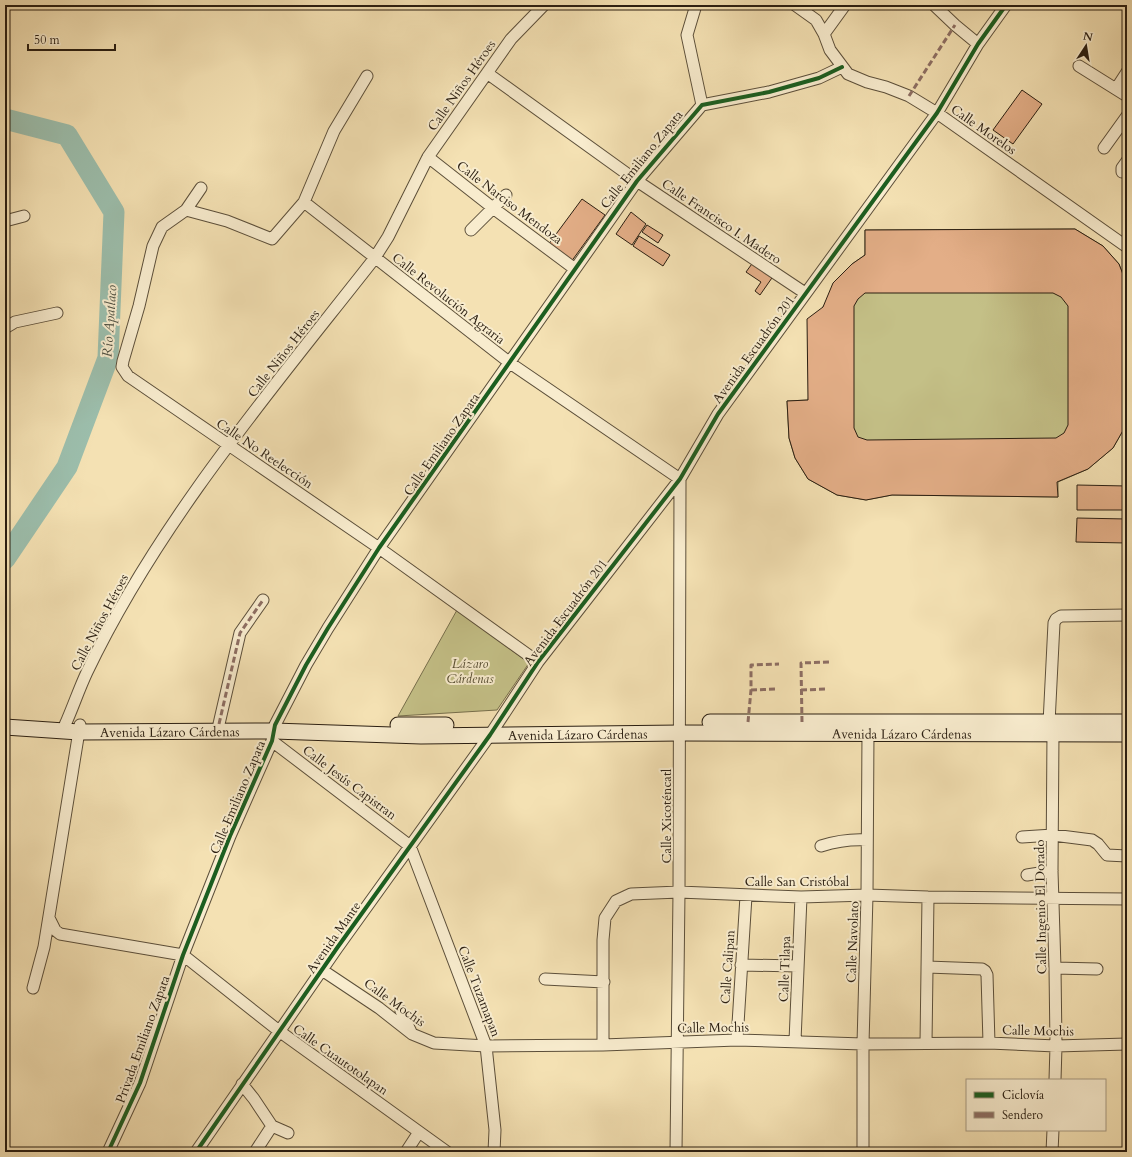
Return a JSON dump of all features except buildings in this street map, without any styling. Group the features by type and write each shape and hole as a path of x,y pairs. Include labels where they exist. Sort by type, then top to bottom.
{"main road":[{"name":"Avenida Lázaro Cárdenas","path":"5,722 72,728 219,724 274,733"},
{"name":"Avenida Lázaro Cárdenas","path":"5,727 274,733 680,728 1051,728 1127,722"},
{"name":"Avenida Lázaro Cárdenas","path":"680,728 868,733 964,728"},
{"name":"Avenida Lázaro Cárdenas","path":"1051,728 1127,734"}],"street":[{"name":"Calle Niños Héroes","path":"33,988 42,958 48,918 72,728 87,673 130,592 161,542 228,445 374,259 388,237 428,157 511,39 544,5"},
{"path":"696,5 687,35 702,105 769,92 819,78 842,66"},
{"name":"Calle Morelos","path":"796,5 816,20 824,34 830,50 848,74 909,96 937,113 1126,243"},
{"path":"824,34 845,5"},
{"path":"934,5 978,44"},
{"name":"Avenida Escuadrón 201","path":"493,730 538,662 680,479 718,414 937,113 978,44 1006,5"},
{"path":"1079,66 1127,96"},
{"path":"1116,89 1127,72"},
{"name":"Calle Francisco I. Madero","path":"486,73 637,181 805,293"},
{"path":"186,210 227,221 272,239 304,202 334,131 367,76"},
{"name":"Calle Emiliano Zapata","path":"183,954 230,836 274,733 306,665 328,628 379,548 637,181 702,105"},
{"path":"1104,148 1127,116"},
{"name":"Calle Narciso Mendoza","path":"428,157 575,269"},
{"path":"1122,172 1122,168 1127,161"},
{"name":"Calle No Reelección","path":"201,188 186,210 162,226 154,246 123,361 122,367 128,376 379,548 538,662"},
{"path":"472,230 506,196"},
{"name":"Calle Revolución Agraria","path":"304,202 374,259 510,363 680,479"},
{"path":"5,221 24,216"},
{"path":"5,328 15,322 57,313"},
{"name":"Calle Xicoténcatl","path":"676,1152 680,728 680,479"},
{"path":"219,724 240,633 263,600"},
{"name":"Calle Ingenio El Dorado","path":"1054,1079 1056,1046 1056,968 1052,871 1051,728 1054,623 1056,618 1060,616 1127,615"},
{"name":"Avenida Mante","path":"196,1152 322,970 493,730"},
{"name":"Calle Jesús Capistran","path":"274,733 410,846"},
{"name":"Calle Navolato","path":"863,1152 863,1044 868,840 868,733"},
{"path":"1022,837 1052,835 1092,840 1098,844 1107,855 1127,856"},
{"path":"820,846 848,839 868,840"},
{"name":"Calle Tuzamapan","path":"410,846 486,1046 495,1130 494,1152"},
{"path":"1027,875 1052,871"},
{"name":"Calle San Cristóbal","path":"603,1045 603,940 606,918 616,901 631,894 679,892 746,896 801,897 867,894 928,897 1127,899"},
{"name":"Calle Calipan","path":"737,1040 746,896"},
{"name":"Calle Tilapa","path":"795,1041 801,897"},
{"path":"926,1043 928,897"},
{"name":"Calle Cuautotolapan","path":"48,918 55,930 60,934 183,954 279,1032 448,1152"},
{"name":"Privada Emiliano Zapata","path":"108,1152 140,1083 183,954"},
{"path":"741,965 798,966"},
{"path":"927,967 982,969 985,971 987,975 989,1043"},
{"path":"1056,968 1096,969"},
{"name":"Calle Mochis","path":"322,970 373,1004 412,1034 434,1043 486,1046 603,1045 737,1040 863,1044 989,1043 1056,1046 1127,1044"},
{"path":"545,979 604,982"},
{"path":"401,1011 412,1034"},
{"path":"242,1084 254,1098 272,1126 288,1133"},
{"path":"255,1152 272,1126"},
{"path":"1052,1131 1052,1152"},
{"path":"406,1152 419,1132"}],"green space":[{"path":"1075,229 1103,246 1119,264 1127,285 1125,427 1113,448 1088,469 1058,482 1058,497 892,495 866,500 837,495 808,479 795,458 789,438 787,401 808,400 823,307 852,264 865,255 865,230"},
{"name":"Lázaro Cárdenas","path":"457,610 529,663 497,710 398,716"}],"waterway":[{"name":"Río Apatlaco","path":"5,119 67,135 114,212 108,358 67,467 5,559"}],"marked path":[{"path":"909,96 955,25"},
{"path":"219,724 240,633 263,600"},
{"path":"802,722 801,663 829,662"},
{"path":"748,722 751,690 751,665 779,664"},
{"path":"751,690 778,689"},
{"path":"801,690 827,689"}],"cycle path":[{"path":"196,1152 337,948 490,735 538,662 680,479 718,414 937,113 978,44 1006,5"},
{"path":"108,1152 140,1083 183,955 230,836 272,741 275,725 306,665 379,548 637,181 702,105 769,92 819,78 842,67"}]}
